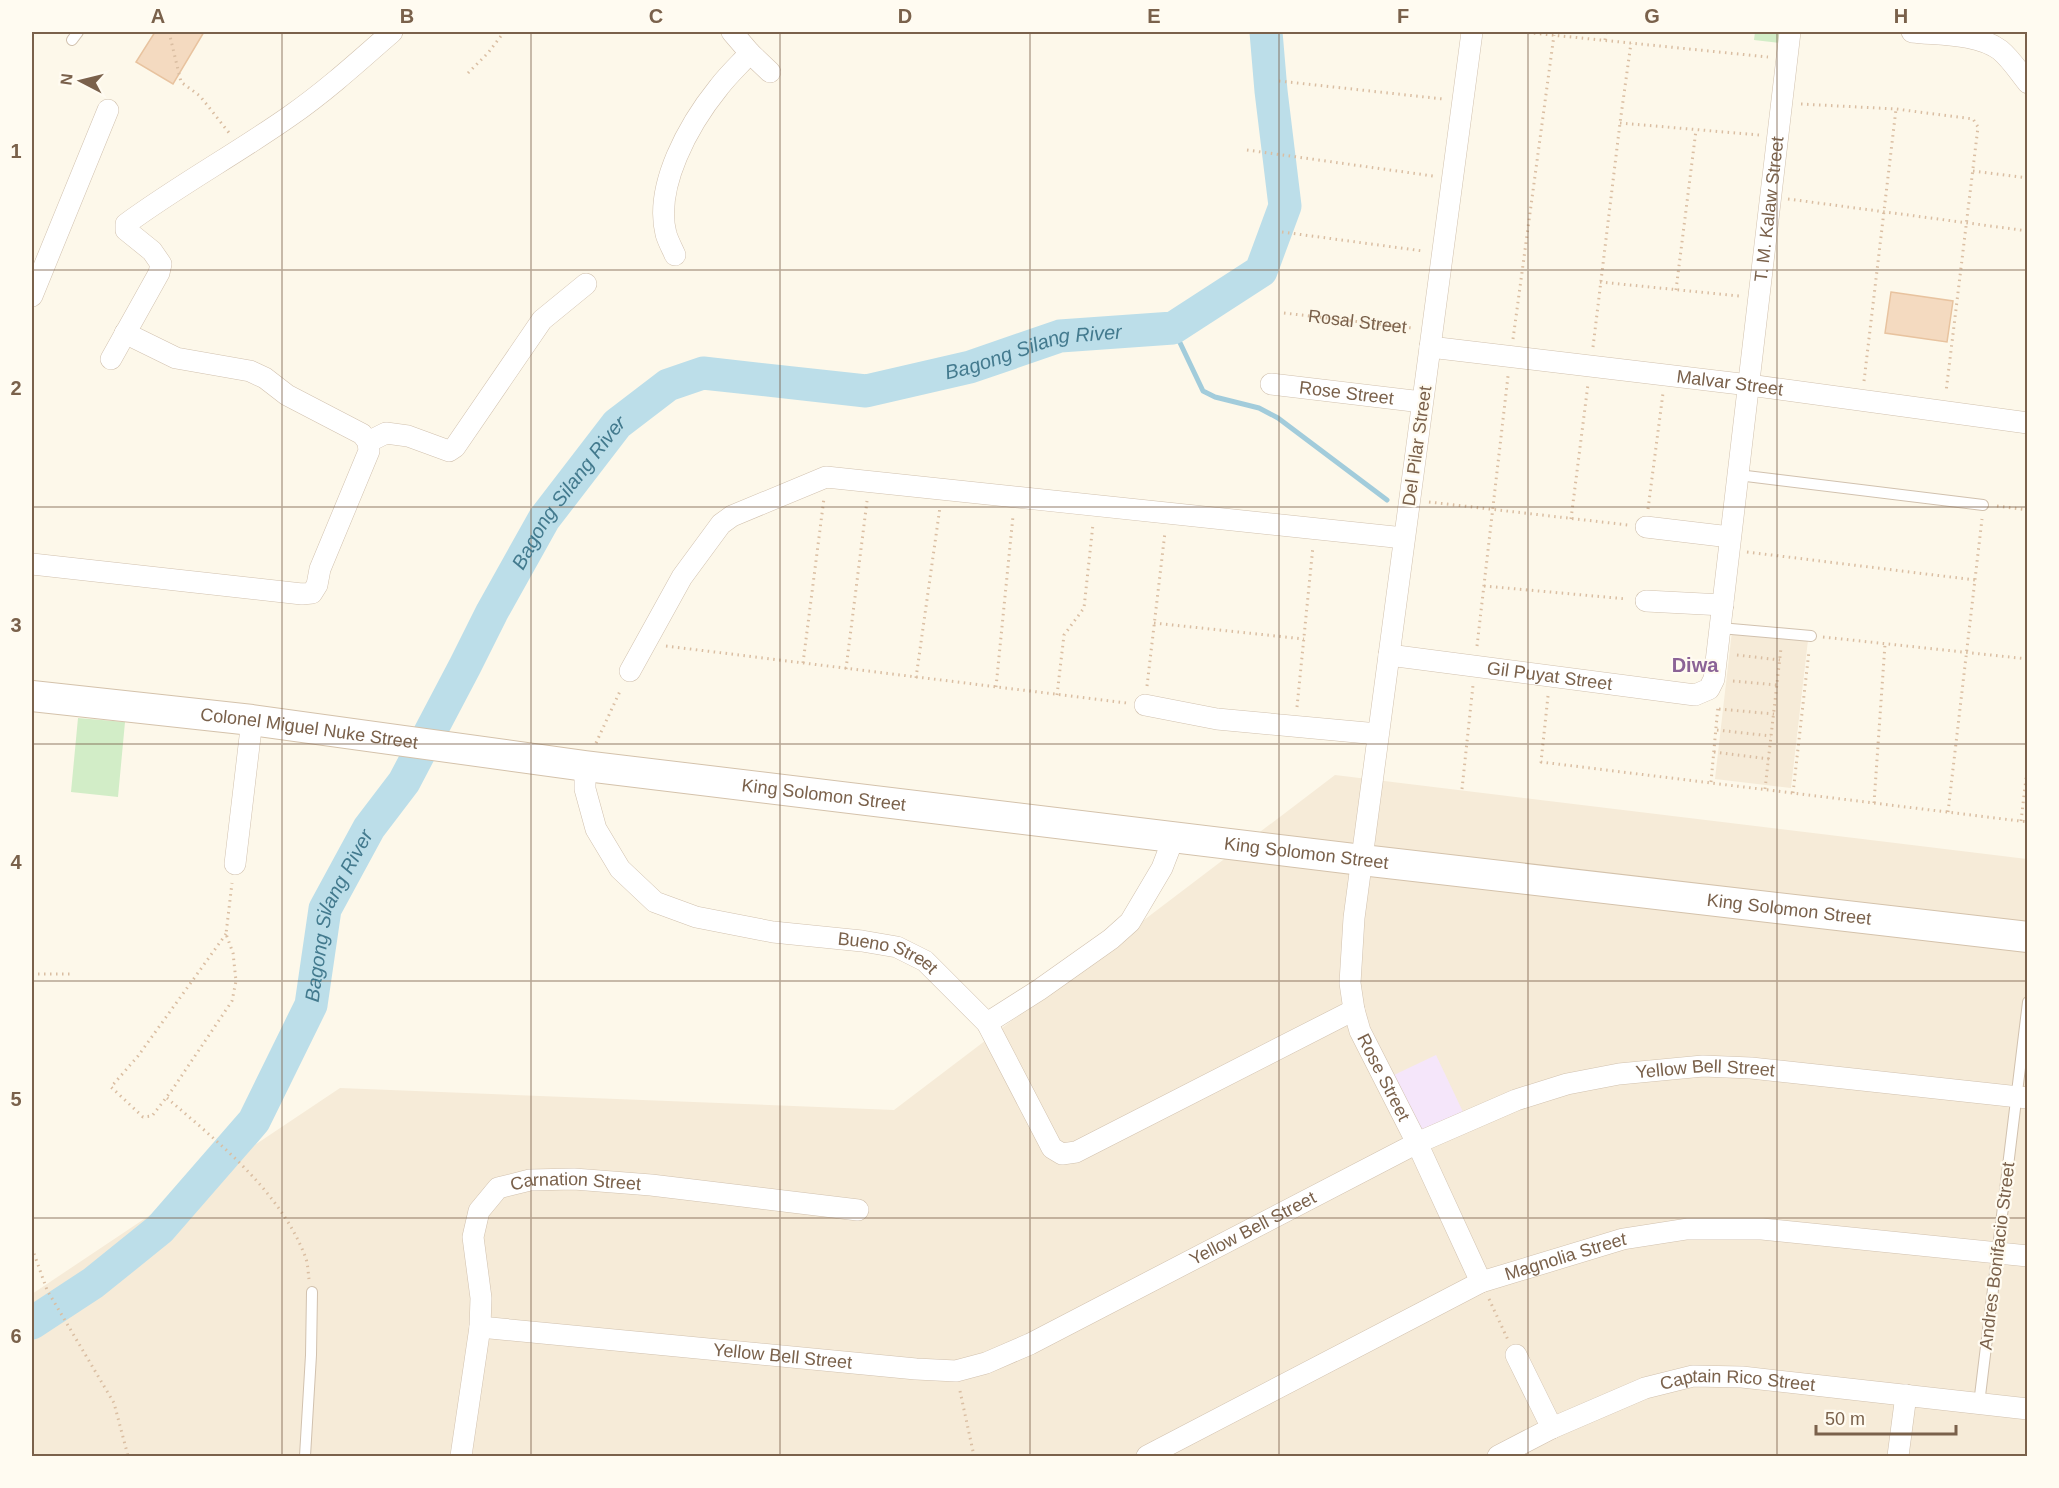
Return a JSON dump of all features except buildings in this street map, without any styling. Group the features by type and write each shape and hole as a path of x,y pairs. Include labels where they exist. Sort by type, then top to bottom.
{"street":[{"path":"111,358 159,273 161,264 152,251 126,230 126,225 158,200 289,117 328,88 392,32"},
{"path":"732,32 770,72"},
{"name":"Del Pilar Street","path":"1362,860 1472,32"},
{"name":"T. M. Kalaw Street","path":"1711,684 1717,653 1790,32"},
{"path":"1912,32 1954,34 1984,42 1998,49 2008,58 2028,83"},
{"path":"675,255 666,234 663,213 665,187 678,154 697,119 719,87 750,53"},
{"path":"32,296 108,110"},
{"path":"368,442 386,433 408,436 449,451 455,447 542,320 586,284"},
{"path":"32,564 309,594 316,585 320,569 369,451 368,442 362,434 287,395 256,373 176,358 125,333"},
{"name":"Malvar Street","path":"1431,338 1511,357 1749,385 2028,423"},
{"name":"Rose Street","path":"1271,384 1422,402"},
{"path":"630,671 682,577 727,519 826,477 1404,538"},
{"path":"1646,527 1730,544"},
{"path":"1646,601 1722,604"},
{"name":"Gil Puyat Street","path":"1389,655 1695,695 1711,684"},
{"name":"Colonel Miguel Nuke Street","path":"32,696 252,720 585,766"},
{"path":"1145,705 1217,719 1378,734"},
{"path":"235,864 252,720"},
{"name":"King Solomon Street","path":"585,766 1362,860 2028,937"},
{"name":"Bueno Street","path":"585,766 585,789 596,829 620,869 655,902 696,917 773,932 897,947 925,961 987,1023 1052,1148 1062,1154 1076,1152 1354,1010"},
{"path":"987,1023 1102,946 1130,922 1162,868 1174,837"},
{"name":"Rose Street","path":"1362,860 1351,952 1350,983 1354,1010 1360,1031 1417,1143 1481,1282"},
{"name":"Yellow Bell Street","path":"480,1327 956,1371 986,1363 1030,1344 1417,1143 1516,1100 1567,1084 1619,1074 1702,1066 1751,1068 2022,1098"},
{"name":"Carnation Street","path":"461,1456 480,1327 481,1298 473,1237 479,1211 498,1188 530,1180 574,1179 651,1185 858,1210"},
{"name":"Magnolia Street","path":"1147,1456 1481,1282 1623,1239 1687,1229 1762,1229 2028,1256"},
{"path":"1516,1356 1552,1428"},
{"name":"Captain Rico Street","path":"1498,1456 1552,1428 1645,1388 1693,1376 1742,1377 2028,1409"},
{"path":"1898,1456 1906,1395"}],"lane":[{"path":"1738,475 1983,505"},
{"path":"1720,627 1811,636"},
{"name":"Andres Bonifacio Street","path":"1979,1404 1997,1253 2022,1098 2028,1002"},
{"path":"305,1456 312,1292"}],"path":[{"path":"169,32 181,82 200,96 241,147"},
{"path":"468,73 489,53 504,32"},
{"path":"1522,32 1787,59"},
{"path":"1605,40 1606,32"},
{"path":"1462,789 1511,357 1554,35"},
{"path":"1571,519 1631,43"},
{"path":"1279,81 1462,101"},
{"path":"1782,103 1896,109 1973,119 1978,127 1943,412"},
{"path":"1862,400 1896,109"},
{"path":"1620,123 1778,137"},
{"path":"1676,290 1696,130"},
{"path":"1247,150 1452,178"},
{"path":"1974,171 2028,178"},
{"path":"1771,196 2028,231"},
{"path":"1282,232 1442,253"},
{"path":"1600,282 1759,298"},
{"name":"Rosal Street","path":"1284,313 1431,338"},
{"path":"1410,499 1646,527 1665,375"},
{"path":"803,663 826,477"},
{"path":"846,669 870,482"},
{"path":"916,678 942,489"},
{"path":"996,687 1014,497"},
{"path":"1057,695 1064,635 1084,608 1095,505"},
{"path":"1948,812 1983,505 2028,510"},
{"path":"644,643 1145,705 1167,513"},
{"path":"1296,726 1314,528"},
{"path":"1730,544 1975,580"},
{"path":"1484,586 1646,601"},
{"path":"1154,623 1304,639"},
{"path":"1766,789 1783,633"},
{"path":"1793,793 1811,636 2028,659"},
{"path":"1874,803 1885,644"},
{"path":"1717,653 1780,660"},
{"path":"585,766 630,671"},
{"path":"1551,675 1541,762 2028,822"},
{"path":"1711,782 1719,709 1711,684 1777,685"},
{"path":"1719,709 1774,714"},
{"path":"1717,730 1771,735"},
{"path":"1714,752 1769,759"},
{"path":"2020,821 2028,762"},
{"path":"226,934 151,1038 111,1087 143,1117 152,1116 166,1098 232,1001 236,981 233,953 226,934 235,864"},
{"path":"32,974 70,974"},
{"path":"166,1098 211,1137 260,1185 285,1220 305,1257 312,1292"},
{"path":"32,1248 47,1290 114,1403 128,1456"},
{"path":"1481,1282 1516,1356"},
{"path":"956,1371 974,1456"}],"shaded area":[{"path":"1732,631 1808,640 1791,788 1715,779"},
{"path":"1335,775 2027,859 2027,1456 32,1456 32,1294 340,1088 894,1110"},
{"path":"1436,1055 1464,1114 1423,1134 1394,1075"}],"green space":[{"path":"1755,32 1783,32 1781,43 1754,40"},
{"path":"78,718 125,722 118,797 71,792"}],"waterway":[{"name":"Bagong Silang River","path":"32,1323 93,1283 160,1229 254,1121 311,1005 325,909 369,828 404,782 492,612 544,519 617,424 668,385 703,373 866,391 970,367 1060,336 1173,328 1261,271 1285,206 1266,32"},
{"path":"1173,328 1203,391 1215,397 1259,408 1278,418 1387,500"}],"district":[{"name":"Diwa","path":"1695,665"}]}
